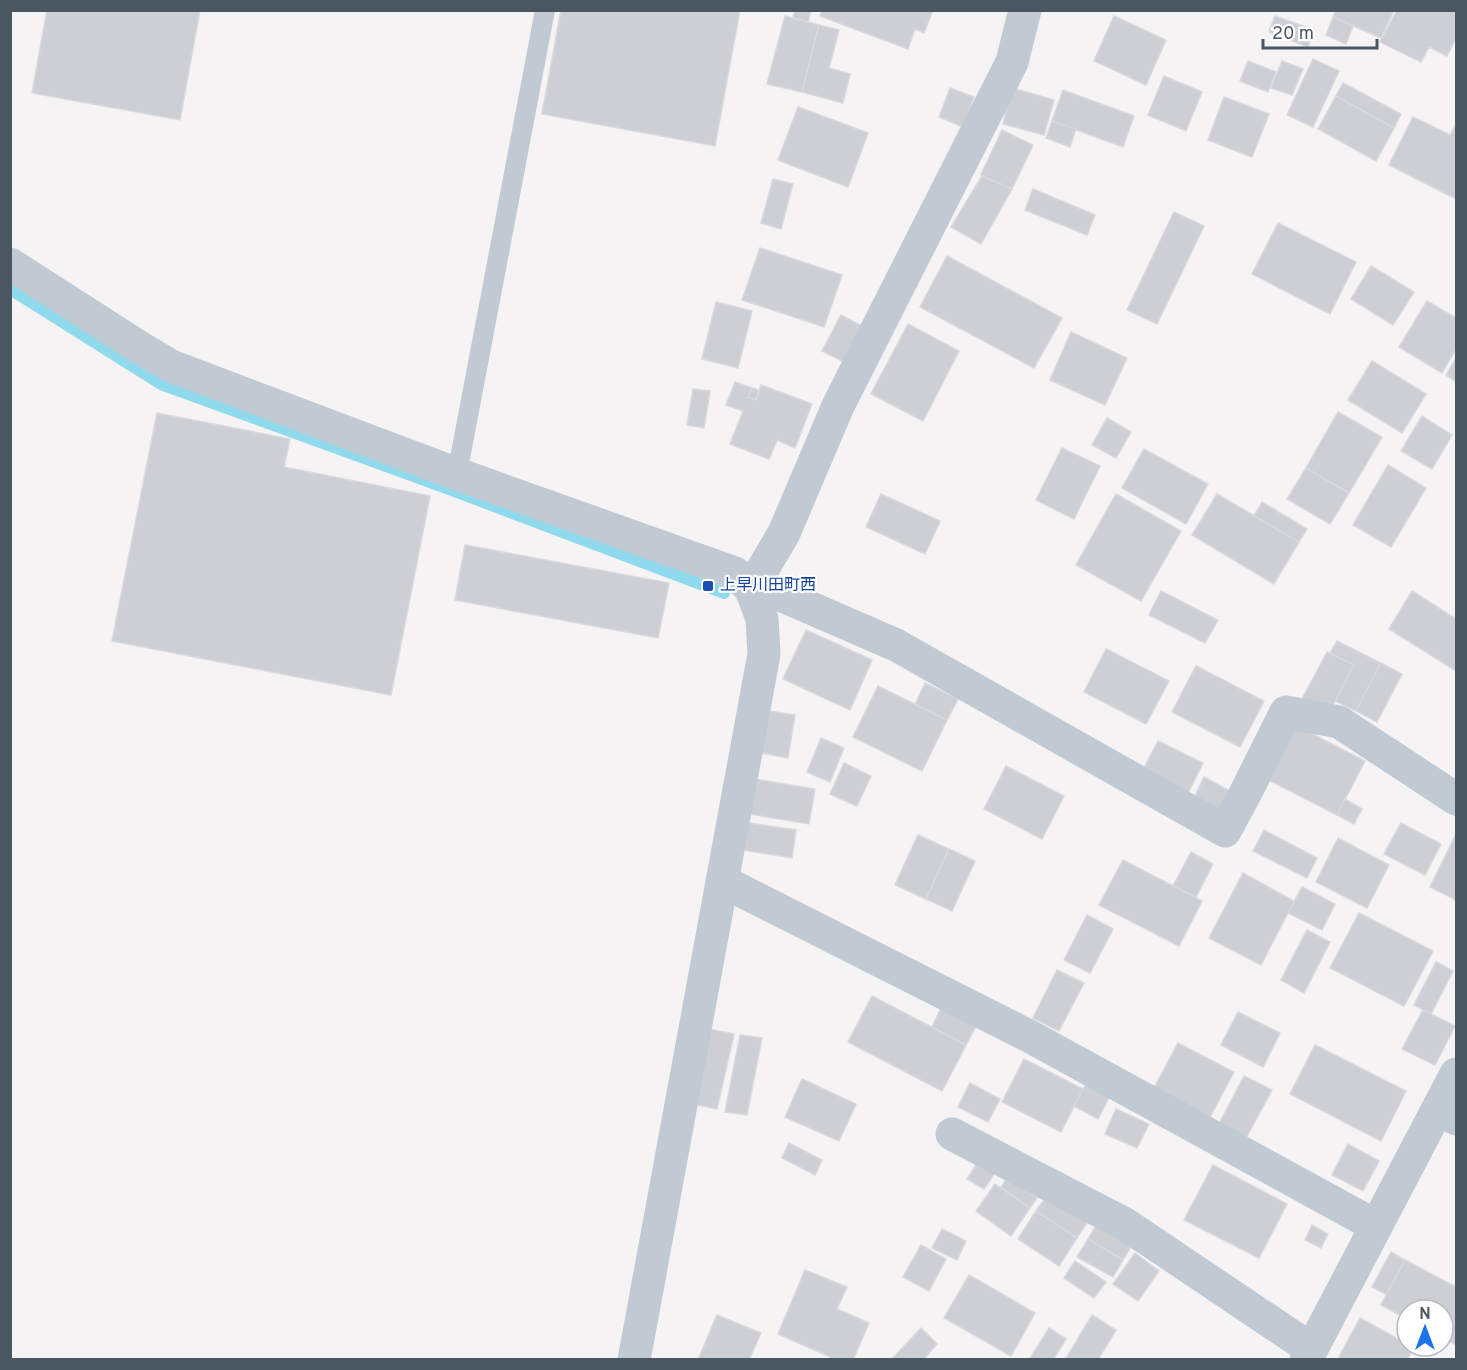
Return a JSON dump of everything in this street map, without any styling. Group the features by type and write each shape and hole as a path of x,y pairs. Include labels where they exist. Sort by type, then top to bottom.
{"street":[{"path":"752,589 784,533 838,406 1012,62 1025,10"},
{"path":"10,264 171,366 457,474 735,573 752,589 762,619 764,654 634,1359"},
{"path":"752,589 783,596 896,645 1225,831 1286,712 1339,722 1456,799"},
{"path":"722,881 1029,1036 1376,1226"},
{"path":"952,1134 1125,1224 1309,1354 1376,1226 1448,1113 1456,1074"}],"lane":[{"path":"457,474 545,10"}],"building":[{"path":"47,10 200,10 180,120 32,93"},
{"path":"561,10 740,10 715,146 542,114"},
{"path":"795,10 811,10 808,22 793,18"},
{"path":"822,10 933,10 924,33 915,29 908,49 820,16"},
{"path":"1336,10 1394,10 1381,38 1333,17"},
{"path":"1397,10 1456,11 1456,38 1447,56 1429,47 1421,62 1380,42"},
{"path":"785,16 819,25 802,92 767,84"},
{"path":"1114,16 1166,40 1146,85 1094,61"},
{"path":"1275,16 1314,30 1308,47 1269,32"},
{"path":"1333,17 1353,26 1346,44 1326,35"},
{"path":"819,25 839,30 829,68 850,74 843,103 802,92"},
{"path":"1313,59 1339,71 1313,127 1287,115"},
{"path":"1248,61 1276,72 1268,92 1240,81"},
{"path":"1282,61 1303,69 1292,95 1271,88"},
{"path":"1164,76 1202,92 1186,131 1148,115"},
{"path":"1343,83 1401,114 1394,128 1336,96"},
{"path":"950,88 974,97 963,127 939,117"},
{"path":"1012,88 1054,100 1044,135 1003,124"},
{"path":"1063,90 1134,116 1123,147 1052,121"},
{"path":"1336,96 1394,128 1376,161 1318,129"},
{"path":"1224,97 1269,114 1252,157 1208,140"},
{"path":"798,107 868,133 848,187 778,160"},
{"path":"1413,117 1450,135 1456,126 1456,199 1389,165"},
{"path":"1052,121 1076,129 1070,147 1046,138"},
{"path":"1002,130 1033,145 1012,189 981,175"},
{"path":"982,176 1012,189 981,244 951,227"},
{"path":"773,179 793,184 781,229 761,223"},
{"path":"1033,189 1095,215 1087,235 1025,210"},
{"path":"1174,212 1204,226 1157,324 1127,310"},
{"path":"1278,223 1356,262 1330,314 1252,274"},
{"path":"760,248 842,275 824,327 742,300"},
{"path":"947,256 1062,318 1034,368 920,307"},
{"path":"1371,266 1414,292 1393,325 1351,299"},
{"path":"1427,301 1456,318 1456,349 1442,373 1399,347"},
{"path":"716,302 752,311 738,368 702,359"},
{"path":"841,315 864,327 846,363 822,351"},
{"path":"908,324 959,351 923,421 871,394"},
{"path":"1071,332 1127,358 1105,405 1050,380"},
{"path":"1456,358 1456,382 1446,375"},
{"path":"1372,361 1426,394 1402,433 1348,400"},
{"path":"735,382 752,388 748,397 756,400 761,385 812,404 795,448 777,440 769,459 730,444 743,411 726,405"},
{"path":"752,388 759,390 756,400 748,397"},
{"path":"693,389 710,391 704,428 687,425"},
{"path":"1338,412 1382,437 1349,493 1306,468"},
{"path":"157,413 290,439 284,467 430,496 391,695 112,641"},
{"path":"1422,416 1452,435 1432,469 1401,451"},
{"path":"1107,418 1131,432 1116,458 1092,445"},
{"path":"1062,448 1100,466 1074,519 1036,500"},
{"path":"1144,449 1208,484 1186,524 1122,488"},
{"path":"1388,465 1426,488 1391,547 1353,525"},
{"path":"1306,468 1349,493 1330,524 1287,499"},
{"path":"881,494 940,521 925,554 866,527"},
{"path":"1116,494 1181,531 1141,601 1076,565"},
{"path":"1217,494 1299,542 1274,584 1192,535"},
{"path":"1262,502 1307,529 1299,542 1254,516"},
{"path":"465,545 669,583 658,638 455,600"},
{"path":"1161,591 1218,620 1205,643 1149,615"},
{"path":"1412,591 1456,619 1456,671 1389,629"},
{"path":"806,630 872,660 850,710 783,679"},
{"path":"1337,641 1381,663 1356,711 1335,701 1354,665 1330,653"},
{"path":"1106,649 1169,681 1146,724 1084,692"},
{"path":"1327,652 1354,665 1327,717 1300,703"},
{"path":"1381,663 1402,674 1377,722 1356,711"},
{"path":"1196,666 1264,701 1240,747 1172,712"},
{"path":"925,683 958,699 947,720 915,705"},
{"path":"878,686 947,720 922,771 853,737"},
{"path":"763,710 795,715 788,758 756,752"},
{"path":"1289,722 1365,761 1337,815 1261,776"},
{"path":"821,738 844,748 830,782 807,772"},
{"path":"1158,741 1203,763 1187,795 1142,772"},
{"path":"844,763 871,776 857,806 830,794"},
{"path":"1006,766 1064,796 1042,839 984,809"},
{"path":"1204,777 1230,791 1220,811 1194,798"},
{"path":"755,779 815,789 809,824 749,814"},
{"path":"1345,799 1362,809 1354,824 1337,815"},
{"path":"742,822 796,830 792,858 737,849"},
{"path":"1401,823 1441,844 1425,875 1384,854"},
{"path":"1264,830 1317,858 1307,878 1253,851"},
{"path":"1456,834 1456,900 1430,887"},
{"path":"918,835 949,849 926,899 895,885"},
{"path":"1338,838 1389,865 1367,908 1316,882"},
{"path":"949,849 975,861 952,911 926,899"},
{"path":"1191,852 1213,864 1196,897 1173,886"},
{"path":"1123,860 1202,901 1179,946 1099,905"},
{"path":"1243,873 1294,901 1261,965 1209,938"},
{"path":"1302,887 1335,904 1322,930 1288,913"},
{"path":"1359,913 1433,951 1404,1006 1330,968"},
{"path":"1087,915 1113,929 1090,973 1064,960"},
{"path":"1307,930 1330,942 1304,993 1281,980"},
{"path":"1436,962 1453,971 1431,1014 1414,1005"},
{"path":"1057,970 1084,983 1059,1031 1033,1018"},
{"path":"872,996 966,1045 942,1091 848,1042"},
{"path":"941,1008 976,1026 966,1045 932,1027"},
{"path":"1423,1010 1455,1026 1435,1065 1402,1049"},
{"path":"1238,1012 1280,1033 1263,1067 1221,1045"},
{"path":"709,1029 734,1034 717,1109 693,1104"},
{"path":"740,1035 762,1038 747,1115 725,1112"},
{"path":"1178,1043 1234,1072 1209,1119 1153,1090"},
{"path":"1315,1045 1406,1091 1381,1141 1290,1094"},
{"path":"1024,1059 1083,1089 1061,1132 1002,1102"},
{"path":"1244,1076 1272,1090 1246,1138 1219,1124"},
{"path":"802,1079 856,1104 839,1141 785,1117"},
{"path":"1088,1080 1112,1092 1098,1119 1074,1106"},
{"path":"970,1083 1000,1099 988,1122 958,1107"},
{"path":"1116,1109 1149,1124 1137,1148 1105,1134"},
{"path":"789,1143 822,1160 815,1175 782,1158"},
{"path":"1348,1144 1379,1161 1363,1191 1332,1175"},
{"path":"980,1159 997,1170 984,1189 967,1179"},
{"path":"1213,1165 1287,1204 1259,1258 1184,1220"},
{"path":"1007,1178 1037,1198 1030,1208 1001,1187"},
{"path":"995,1184 1030,1208 1011,1236 976,1211"},
{"path":"1049,1193 1090,1218 1077,1238 1036,1211"},
{"path":"1036,1211 1077,1238 1059,1266 1018,1239"},
{"path":"1097,1224 1132,1245 1123,1260 1088,1239"},
{"path":"1312,1225 1328,1234 1321,1248 1305,1240"},
{"path":"942,1229 966,1241 957,1260 932,1248"},
{"path":"1088,1239 1123,1260 1113,1277 1077,1257"},
{"path":"921,1245 946,1259 929,1291 903,1277"},
{"path":"1391,1252 1405,1260 1387,1295 1372,1287"},
{"path":"1135,1253 1159,1271 1138,1301 1113,1284"},
{"path":"1405,1260 1456,1287 1456,1345 1455,1298 1395,1298 1395,1313 1381,1305"},
{"path":"1075,1261 1106,1282 1094,1298 1064,1278"},
{"path":"805,1270 847,1287 837,1309 869,1323 853,1360 837,1360 778,1334"},
{"path":"969,1275 1035,1313 1011,1356 944,1318"},
{"path":"717,1315 761,1333 749,1360 698,1360"},
{"path":"1092,1315 1116,1330 1098,1360 1065,1360"},
{"path":"1360,1318 1395,1337 1395,1358 1408,1358 1407,1360 1343,1360 1339,1357"},
{"path":"921,1328 937,1344 923,1360 891,1360"},
{"path":"1049,1328 1066,1339 1053,1360 1029,1360"}],"waterway":[{"path":"10,289 161,384 444,487 724,593"}],"place":[{"name":"上早川田町西","path":"708,586"}]}
